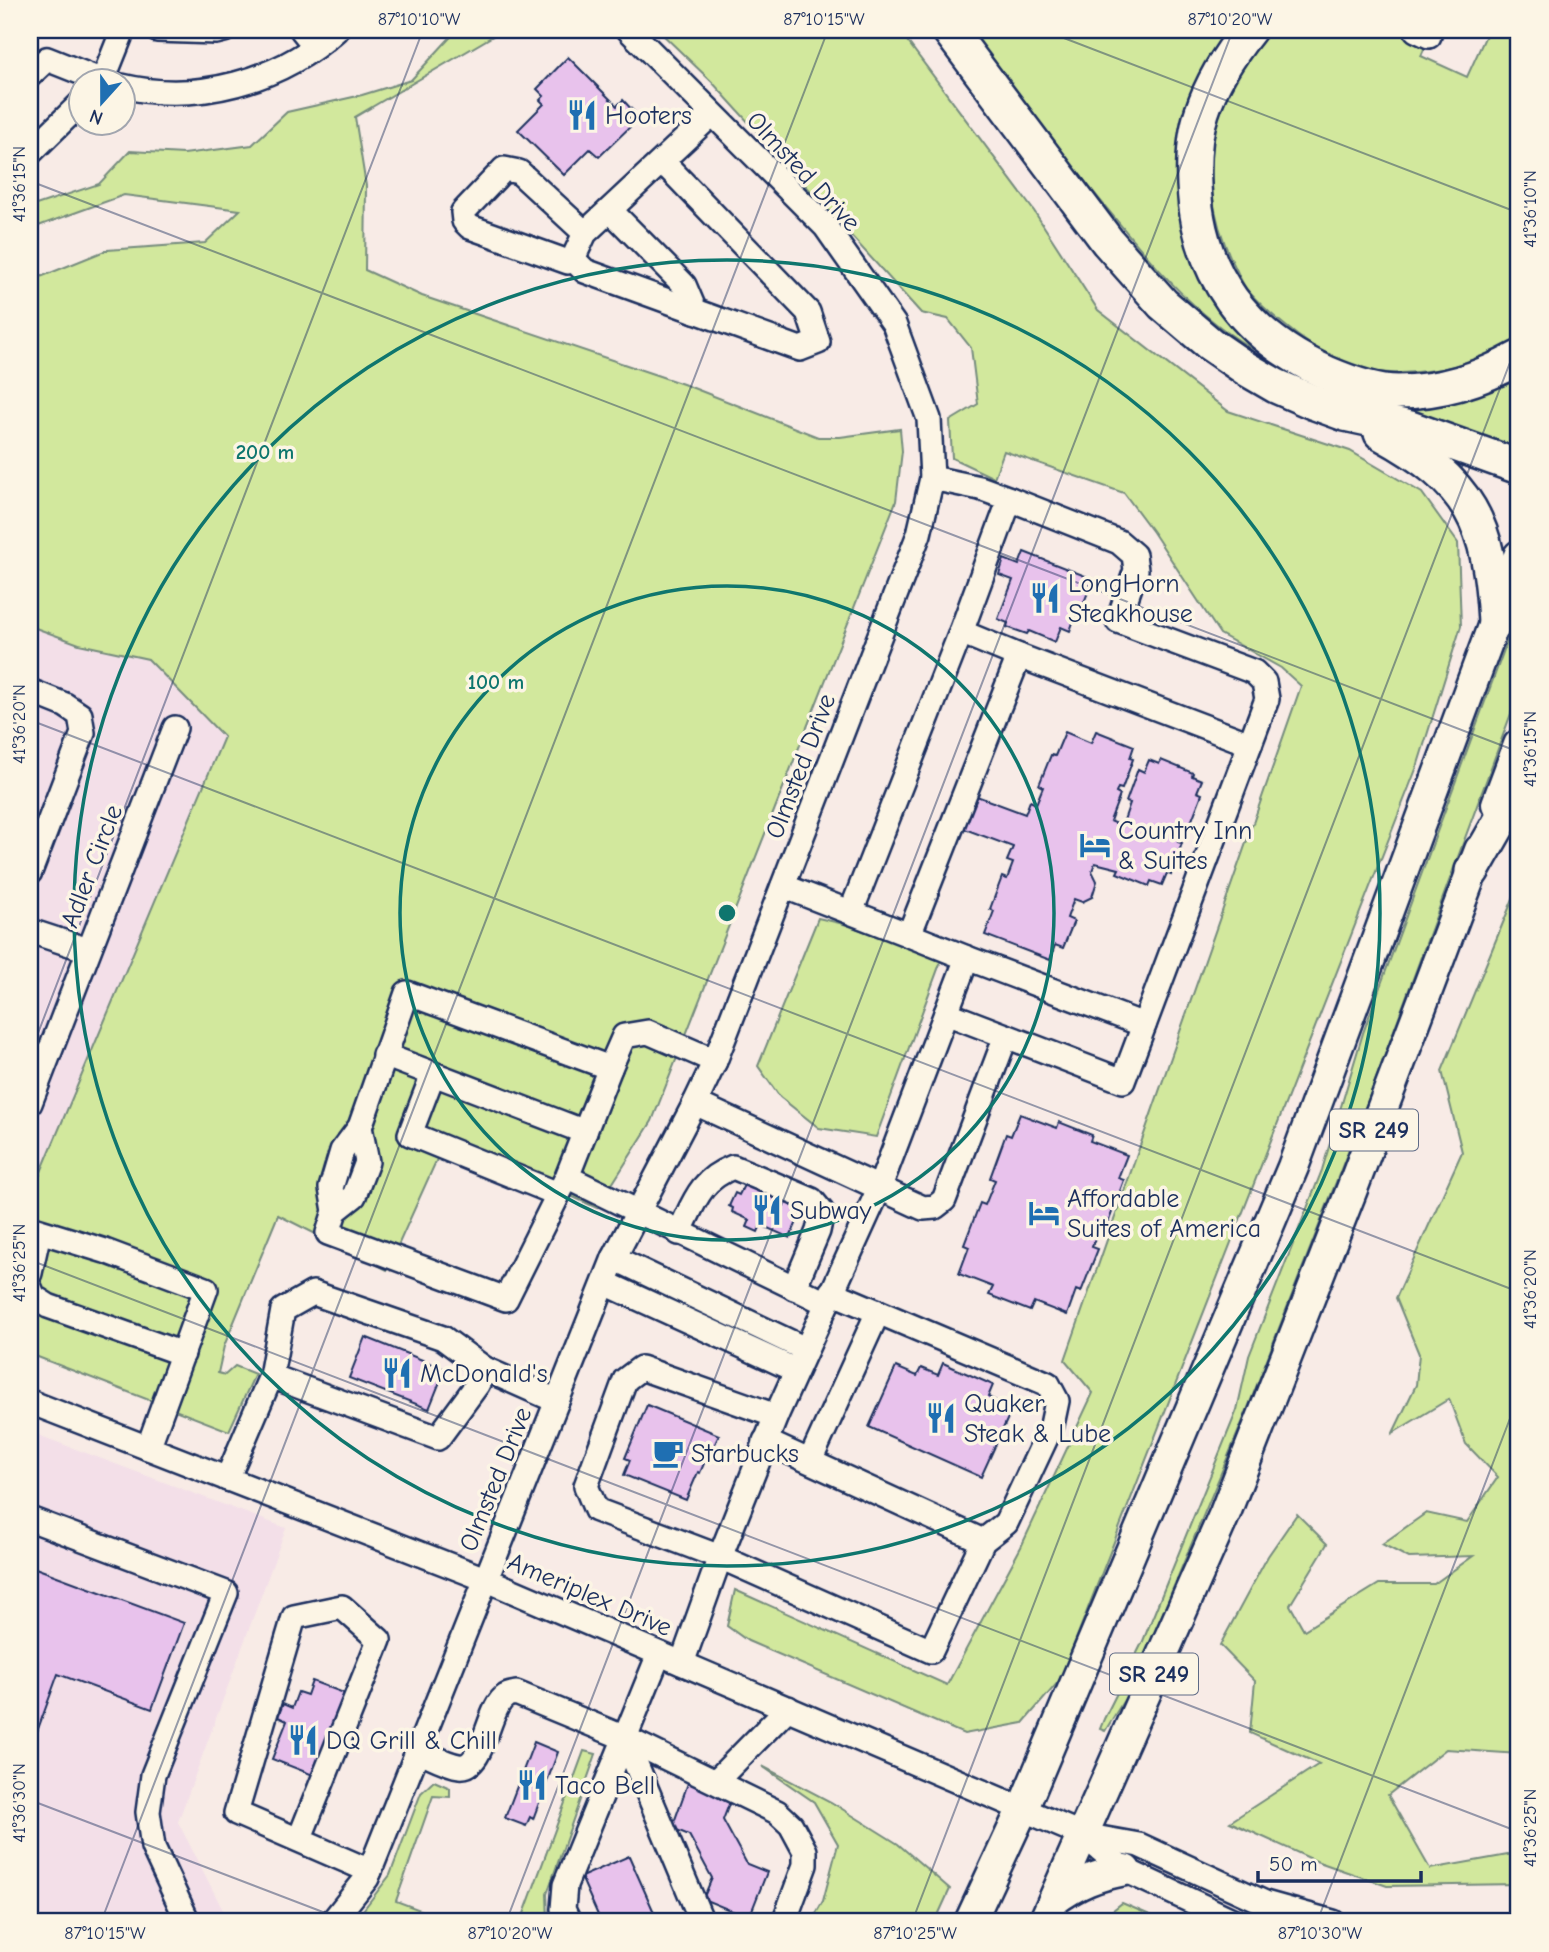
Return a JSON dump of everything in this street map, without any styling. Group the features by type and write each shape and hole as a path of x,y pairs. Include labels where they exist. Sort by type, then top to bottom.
{"highway":[{"path":"949,30 1108,242 1163,304 1195,332 1245,368 1297,396 1345,414 1406,446 1440,472 1474,514 1486,543 1495,622"},
{"path":"1249,30 1222,65 1201,113 1193,162 1195,208 1210,266 1235,303 1265,336 1301,361 1349,382 1395,392 1442,389 1488,375 1519,358"},
{"path":"1345,414 1410,428 1519,467"},
{"path":"1472,871 1508,808 1519,781"}],"main road":[{"name":"SR 249","path":"970,1922 1023,1808 1293,1167 1519,556"},
{"name":"SR 249","path":"1049,1911 1225,1513 1352,1189 1519,745"},
{"path":"1049,1911 1075,1885 1098,1875 1125,1870"}],"street":[{"path":"108,66 123,30"},
{"path":"157,30 224,30"},
{"path":"136,90 197,92 248,81 286,66 309,38 336,30"},
{"name":"Olmsted Drive","path":"332,1922 367,1878 614,1258 715,1061 919,534 932,478 929,419 894,324 825,226 629,30"},
{"path":"30,75 47,59 66,66"},
{"path":"585,233 519,172 504,169 463,212 464,221 470,227 568,262 573,259 585,233 712,114"},
{"path":"30,153 66,118"},
{"path":"573,259 585,271 800,349 818,342 808,312 662,161"},
{"path":"610,210 684,285 695,311"},
{"path":"932,478 980,488 1119,541 1134,555 1136,570 1118,621 1254,672 1264,682 1267,699 1123,1081 946,1013"},
{"path":"851,912 1010,499"},
{"path":"961,632 1250,744"},
{"path":"909,935 1019,656"},
{"path":"30,691 65,705 80,715 83,733 30,872"},
{"name":"Adler Circle","path":"30,1103 174,728"},
{"path":"783,886 1144,1024"},
{"path":"30,931 88,950"},
{"path":"682,1663 765,1441 879,1189 967,958"},
{"path":"610,1069 407,993 360,1127 342,1150 331,1188 335,1211 328,1233 506,1299 563,1185 624,1036 648,1032 715,1061"},
{"path":"695,1103 879,1189 923,1208 935,1207 944,1200 1006,1036"},
{"path":"384,1055 585,1132"},
{"path":"433,1074 410,1134 639,1213 793,1287 878,1312 1048,1384 1057,1401 1052,1425 1006,1523 983,1541 931,1651 720,1557 596,1510 586,1486 625,1380 641,1368 776,1416"},
{"path":"679,1233 703,1186 717,1173 733,1167 812,1200 822,1212 818,1231 793,1287"},
{"path":"30,1273 34,1230 105,1251 206,1289 148,1448"},
{"path":"614,1258 800,1360"},
{"path":"604,1283 800,1360"},
{"path":"30,1288 34,1297 48,1306 183,1354"},
{"path":"227,1479 271,1376 283,1310 313,1293 443,1338 485,1369 557,1401"},
{"path":"810,1461 878,1312"},
{"path":"271,1376 438,1438 477,1385 485,1369"},
{"name":"Ameriplex Drive","path":"30,1402 485,1579 1083,1835 1139,1845 1265,1903 1333,1922"},
{"path":"765,1441 983,1541"},
{"path":"30,1519 226,1592 153,1775 148,1812 153,1847 188,1922"},
{"path":"299,1840 379,1640 342,1607 294,1616 236,1812 299,1840 370,1871"},
{"path":"569,1922 563,1909 565,1885 659,1654"},
{"path":"418,1750 461,1767 469,1764 477,1755 499,1703 506,1696 516,1693 625,1738 777,1812 791,1825 805,1851 805,1865 784,1922"},
{"path":"716,1781 788,1708"},
{"path":"625,1738 702,1922"},
{"name":"Ameriplex Drive","path":"1083,1835 1125,1870 1236,1922"}],"shaded area":[{"path":"30,626 79,644 148,659 224,737 30,1198"},
{"path":"30,1432 286,1528 178,1822 229,1922 30,1922"}],"green space":[{"path":"457,30 503,30 355,117 366,186 365,270 422,296 683,384 818,437 840,437 900,429 902,451 896,501 652,1121 597,1208 446,1139 387,1270 278,1215 224,1346 218,1373 225,1375 235,1366 255,1374 229,1431 30,1354 30,1198 224,737 148,659 79,644 30,626 30,279 107,250 205,243 240,210 124,195 30,229 30,207 99,184 130,151 184,154 252,145 287,112 362,95 411,80"},
{"path":"658,30 899,30 1034,211 1098,310 1228,411 1350,451 1422,493 1458,543 1461,626 1418,764 1060,1680 1023,1723 964,1734 748,1641 727,1626 735,1590 947,1685 1021,1547 1093,1393 1065,1360 1301,686 1281,668 1220,634 1124,493 1004,451 994,478 952,458 950,421 978,404 971,348 948,319 921,313 712,82"},
{"path":"968,30 1233,30 1180,180 1274,360 1223,329 1157,268 1082,178"},
{"path":"1271,30 1409,30 1429,38 1421,56 1467,77 1487,33 1482,30 1519,30 1519,337 1483,358 1442,369 1402,373 1367,370 1335,359 1306,341 1272,315 1247,290 1220,230 1212,188 1211,146 1220,104 1229,84"},
{"path":"1519,374 1519,456 1373,404"},
{"path":"1519,609 1519,692 1370,1095 1244,1418 1132,1687 1105,1731 1100,1729 1104,1719 1143,1641 1237,1410 1249,1356 1322,1170 1363,1033"},
{"path":"1519,884 1519,1754 1446,1749 1388,1795 1430,1869 1519,1853 1519,1884 1387,1886 1316,1861 1230,1822 1319,1764 1250,1733 1255,1681 1220,1645 1268,1556 1297,1514 1327,1544 1290,1605 1304,1630 1379,1584 1434,1584 1473,1556 1409,1558 1382,1544 1426,1513 1467,1522 1498,1477 1466,1444 1449,1399 1393,1433 1416,1385 1419,1354 1396,1298 1462,1152 1442,1071"},
{"path":"818,918 844,924 942,958 876,1137 819,1128 780,1097 758,1066"},
{"path":"584,1751 596,1754 547,1894 548,1922 521,1922"},
{"path":"762,1766 831,1802 898,1844 950,1889 935,1922 811,1922 823,1901 838,1844 814,1802"},
{"path":"434,1781 450,1788 450,1797 433,1796 396,1901 452,1922 354,1922 390,1875 421,1793"},
{"path":"1122,1903 1166,1922 1098,1922"}],"building":[{"name":"Hooters","path":"568,57 617,106 623,100 634,112 628,118 633,124 599,157 590,149 564,175 518,130 544,104 540,100 544,96 537,89"},
{"name":"LongHorn Steakhouse","path":"1024,552 1093,579 1078,618 1075,617 1070,631 1061,627 1055,642 1029,631 1027,634 1007,627 1008,623 998,619 1013,580 999,575 1004,559 1019,565"},
{"name":"Country Inn & Suites","path":"1096,731 1134,746 1130,758 1133,759 1122,789 1118,788 1116,793 1120,795 1110,821 1122,826 1130,803 1126,802 1138,769 1144,772 1149,760 1159,764 1161,760 1193,773 1192,776 1202,780 1197,792 1202,794 1190,825 1185,824 1178,842 1182,843 1171,875 1167,873 1162,885 1151,881 1149,886 1117,873 1119,869 1095,863 1092,871 1097,881 1092,897 1082,902 1074,899 1067,918 1074,921 1063,948 1055,945 1050,960 985,935 994,911 990,909 1002,877 1007,879 1013,863 1007,861 1013,847 962,828 974,795 1025,814 1030,801 1036,804 1043,787 1039,785 1051,755 1055,756 1065,732 1091,743"},
{"name":"Affordable Suites of America","path":"1020,1114 1057,1128 1059,1122 1092,1135 1090,1141 1127,1155 1118,1178 1124,1180 1108,1223 1102,1220 1092,1247 1098,1249 1081,1292 1076,1290 1067,1315 1034,1302 1030,1311 989,1295 993,1287 959,1274 969,1247 964,1245 980,1203 985,1205 995,1180 990,1178 1006,1134 1011,1136"},
{"name":"Subway","path":"745,1183 803,1208 790,1238 761,1225 758,1232 747,1227 750,1220 732,1212 733,1208 729,1206 735,1193 739,1195"},
{"name":"McDonald's","path":"365,1337 445,1369 429,1409 349,1378"},
{"name":"Quaker Steak & Lube","path":"943,1363 993,1385 988,1397 1012,1409 981,1477 869,1427 896,1367 917,1376 921,1368 938,1375"},
{"name":"Starbucks","path":"647,1405 719,1435 686,1500 624,1475 630,1460 625,1458"},
{"path":"30,1566 184,1623 152,1709 58,1674 30,1751"},
{"name":"DQ Grill & Chill","path":"312,1681 344,1693 313,1775 272,1759 287,1721 278,1717 283,1704 292,1708 298,1692 307,1695"},
{"name":"Taco Bell","path":"534,1742 558,1752 533,1819 530,1817 526,1826 505,1818"},
{"path":"688,1783 731,1799 723,1820 747,1864 767,1872 749,1918 703,1899 712,1878 689,1835 672,1828"},
{"path":"629,1856 657,1919 650,1922 601,1922 581,1877"}],"place":[{"name":"Hooters","path":"582,115"},
{"name":"LongHorn Steakhouse","path":"1045,598"},
{"name":"Country Inn & Suites","path":"1095,845"},
{"name":"Subway","path":"767,1210"},
{"name":"Affordable Suites of America","path":"1044,1213"},
{"name":"McDonald's","path":"397,1373"},
{"name":"Quaker Steak & Lube","path":"941,1418"},
{"name":"Starbucks","path":"668,1453"},
{"name":"DQ Grill & Chill","path":"303,1740"},
{"name":"Taco Bell","path":"532,1785"}]}
